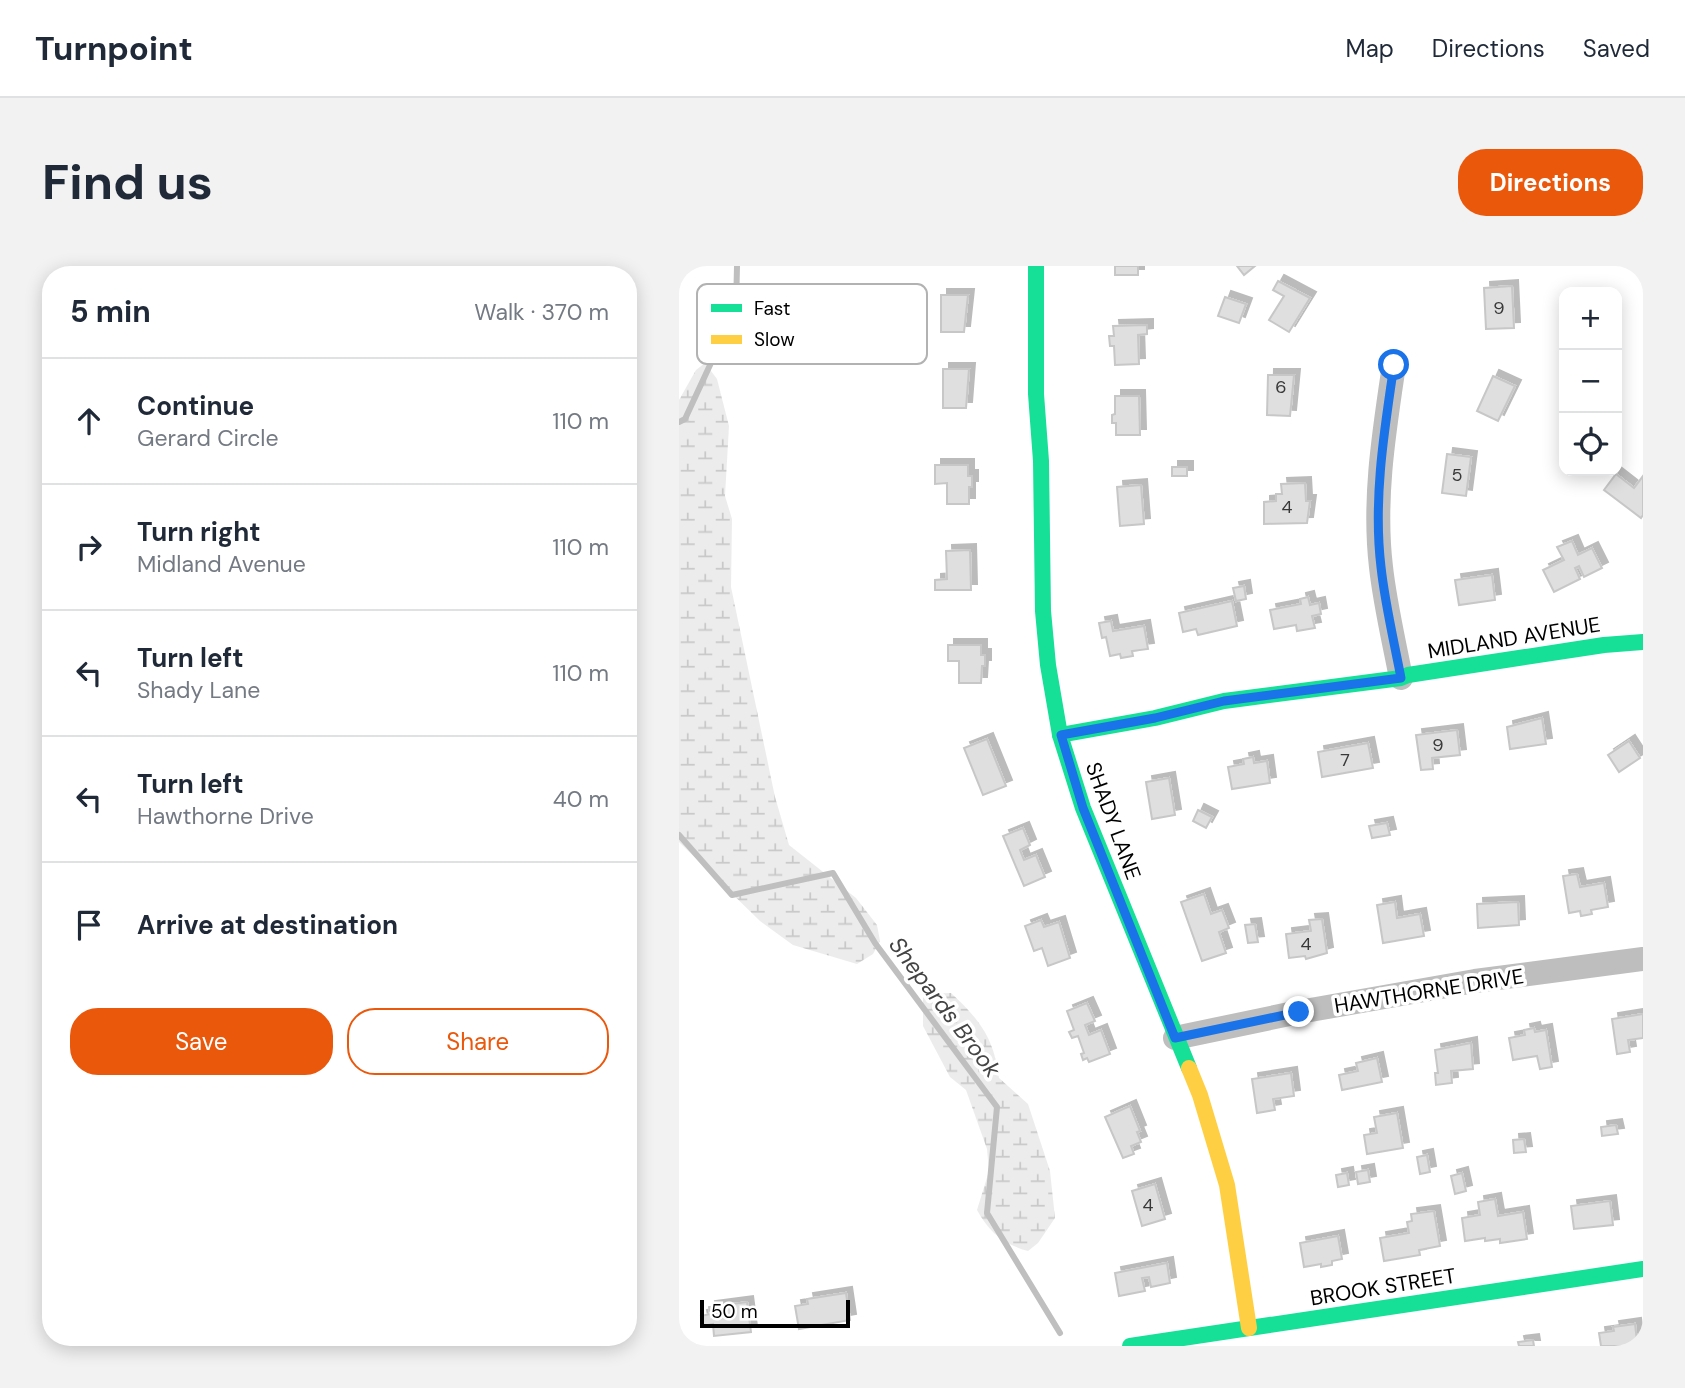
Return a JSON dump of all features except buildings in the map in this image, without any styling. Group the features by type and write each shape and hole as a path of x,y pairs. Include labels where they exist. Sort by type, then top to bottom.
{"street":[{"name":"SHADY LANE","path":"1036,266 1036,394 1041,461 1043,611 1048,665 1061,735 1083,808 1200,1095 1227,1185 1249,1328"},
{"path":"1394,365 1381,454 1378,524 1381,568 1401,678"},
{"name":"MIDLAND AVENUE","path":"1061,735 1155,718 1224,701 1401,678 1604,645 1643,642"},
{"name":"HAWTHORNE DRIVE","path":"1175,1038 1299,1012 1475,982 1643,959"},
{"name":"BROOK STREET","path":"1130,1346 1643,1269"}],"green space":[{"path":"706,364 717,379 729,426 725,496 732,519 731,587 775,797 789,845 856,898 877,925 880,941 873,954 857,964 793,945 760,921 679,842 679,400 696,370"},
{"path":"951,993 984,1031 997,1064 999,1078 1028,1104 1050,1171 1055,1218 1038,1243 1028,1251 1011,1245 998,1236 977,1210 989,1171 987,1149 966,1090 950,1077 923,1026 923,994"}],"waterway":[{"name":"Shepards Brook","path":"737,266 737,284"},
{"name":"Shepards Brook","path":"679,422 685,419 710,364"},
{"name":"Shepards Brook","path":"679,835 732,895 833,873 875,943 997,1107 987,1213 1060,1333"}],"traffic: fast":[{"path":"1036,266 1036,394 1041,461 1043,611 1048,665 1060,735 1083,808 1189,1068"},
{"path":"1060,735 1155,718 1224,701 1401,678 1604,645 1643,642"},
{"path":"1130,1346 1643,1269"}],"traffic: slow":[{"path":"1189,1068 1200,1095 1227,1185 1249,1328"}],"route":[{"path":"1299,1012 1175,1038 1083,808 1061,735 1155,718 1224,701 1401,678 1381,568 1378,524 1381,454 1394,365"}]}
